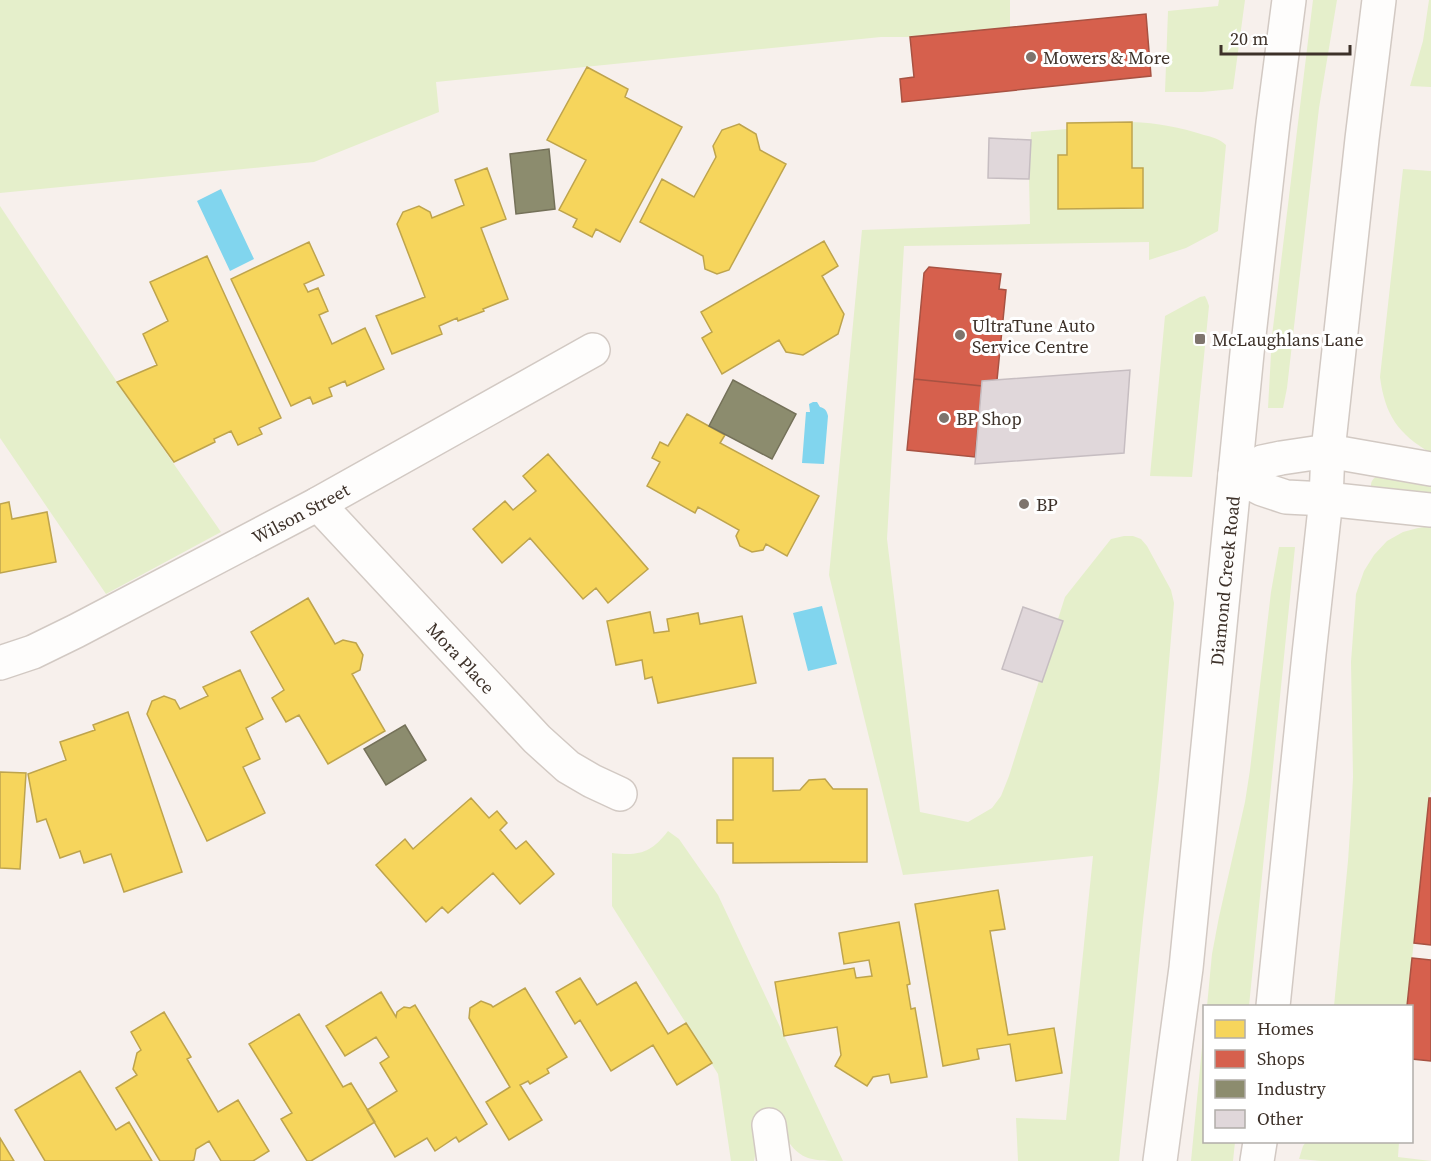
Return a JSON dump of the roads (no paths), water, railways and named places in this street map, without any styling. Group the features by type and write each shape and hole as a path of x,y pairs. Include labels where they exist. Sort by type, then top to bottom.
{"main road":[{"name":"Diamond Creek Road","path":"1160,1161 1186,968 1257,260 1289,0"},
{"path":"1273,1005 1326,499 1328,452 1379,0"},
{"name":"Wilson Street","path":"0,663 33,652 76,631 318,504 593,350"},
{"path":"1235,475 1262,462 1328,452 1431,469"},
{"path":"1235,475 1262,489 1286,497 1431,510"},
{"name":"Mora Place","path":"318,504 537,739 568,767 620,794"},
{"path":"769,1125 774,1161"},
{"path":"1257,1161 1260,1143"}],"water":[{"path":"221,189 254,259 230,271 197,201"},
{"path":"817,402 828,416 824,464 802,463 806,412 810,412 809,404"},
{"path":"822,606 837,664 808,671 793,613"}],"place":[{"name":"Mowers & More","path":"1031,57"},
{"name":"UltraTune Auto Service Centre","path":"960,335"},
{"name":"McLaughlans Lane","path":"1200,339"},
{"name":"BP Shop","path":"944,418"},
{"name":"BP","path":"1024,504"}]}
